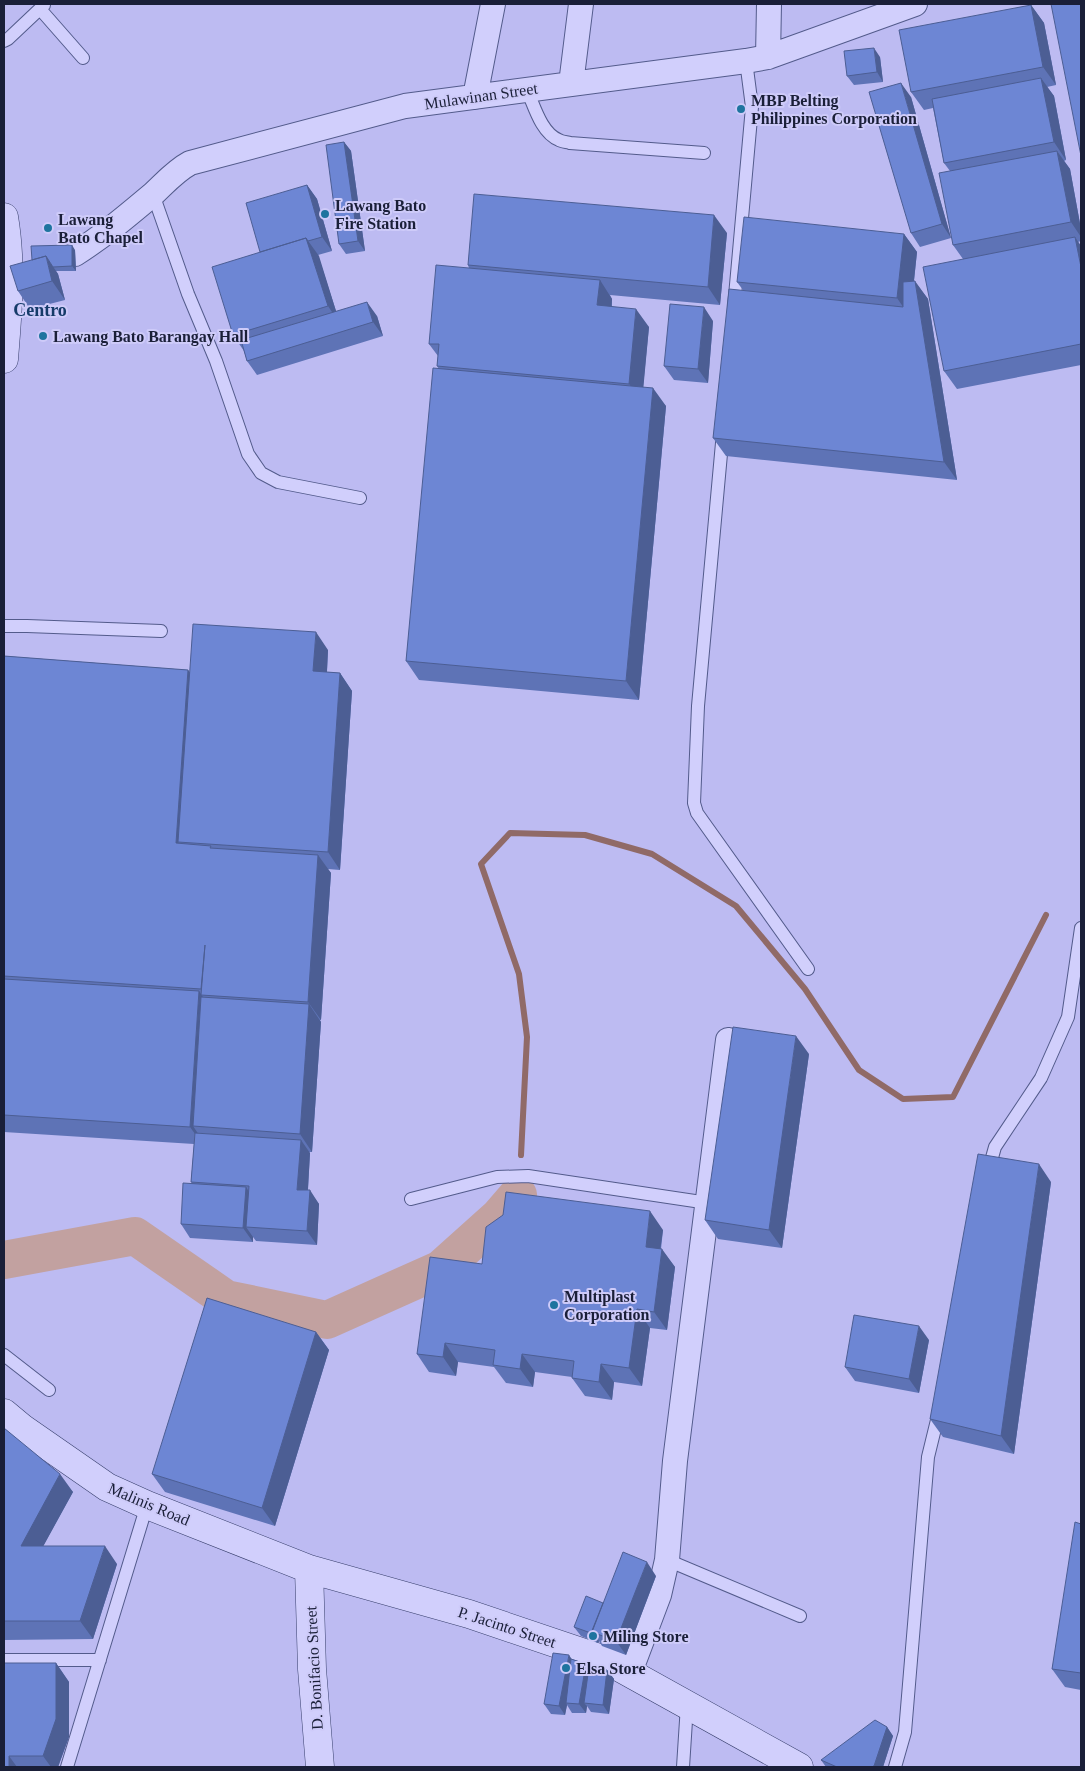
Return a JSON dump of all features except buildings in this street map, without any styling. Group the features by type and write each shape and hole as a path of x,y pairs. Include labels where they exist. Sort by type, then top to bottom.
{"main road":[{"path":"4,217 8,241 18,276 4,359"},
{"name":"Malinis Road","path":"4,1413 22,1428 107,1487 147,1505 309,1568"},
{"name":"P. Jacinto Street","path":"309,1568 469,1614 608,1661 799,1767"},
{"name":"D. Bonifacio Street","path":"309,1568 312,1669 320,1767"}],"street":[{"path":"475,97 493,4"},
{"path":"571,84 581,4"},
{"path":"757,59 769,4"},
{"name":"Mulawinan Street","path":"75,254 93,243 190,162 405,106 757,59 915,4"},
{"path":"630,1672 659,1595 667,1560 675,1461 728,1040"}],"lane":[{"path":"4,41 8,40 42,6 83,58"},
{"path":"732,323 757,59"},
{"path":"527,90 548,132 557,140 570,143 704,153"},
{"path":"153,194 188,294 216,361 248,454 261,474 278,482 360,498"},
{"path":"724,421 698,706 694,803 697,813 808,969"},
{"path":"4,626 161,631"},
{"path":"986,1181 996,1147 1041,1078 1068,1018 1081,928"},
{"path":"411,1199 497,1177 528,1176 708,1203"},
{"path":"4,1355 49,1390"},
{"path":"895,1767 905,1732 928,1457 941,1404"},
{"path":"67,1767 147,1505"},
{"path":"667,1560 800,1616"},
{"path":"4,1660 100,1660"},
{"path":"684,1767 687,1704"}],"waterway":[{"path":"521,1155 527,1037 519,974 481,864 510,833 585,835 652,854 736,906 805,989 859,1070 903,1099 953,1097 1046,915"},
{"path":"4,1260 135,1236 226,1299 327,1320 441,1269 499,1217 518,1195"}],"place":[{"name":"MBP Belting Philippines Corporation","path":"741,109"},
{"name":"Lawang Bato Fire Station","path":"325,214"},
{"name":"Lawang Bato Chapel","path":"48,228"},
{"name":"Lawang Bato Barangay Hall","path":"43,336"},
{"name":"Multiplast Corporation","path":"554,1305"},
{"name":"Miling Store","path":"593,1636"},
{"name":"Elsa Store","path":"566,1668"}],"district":[{"name":"Centro","path":"40,310"}]}
